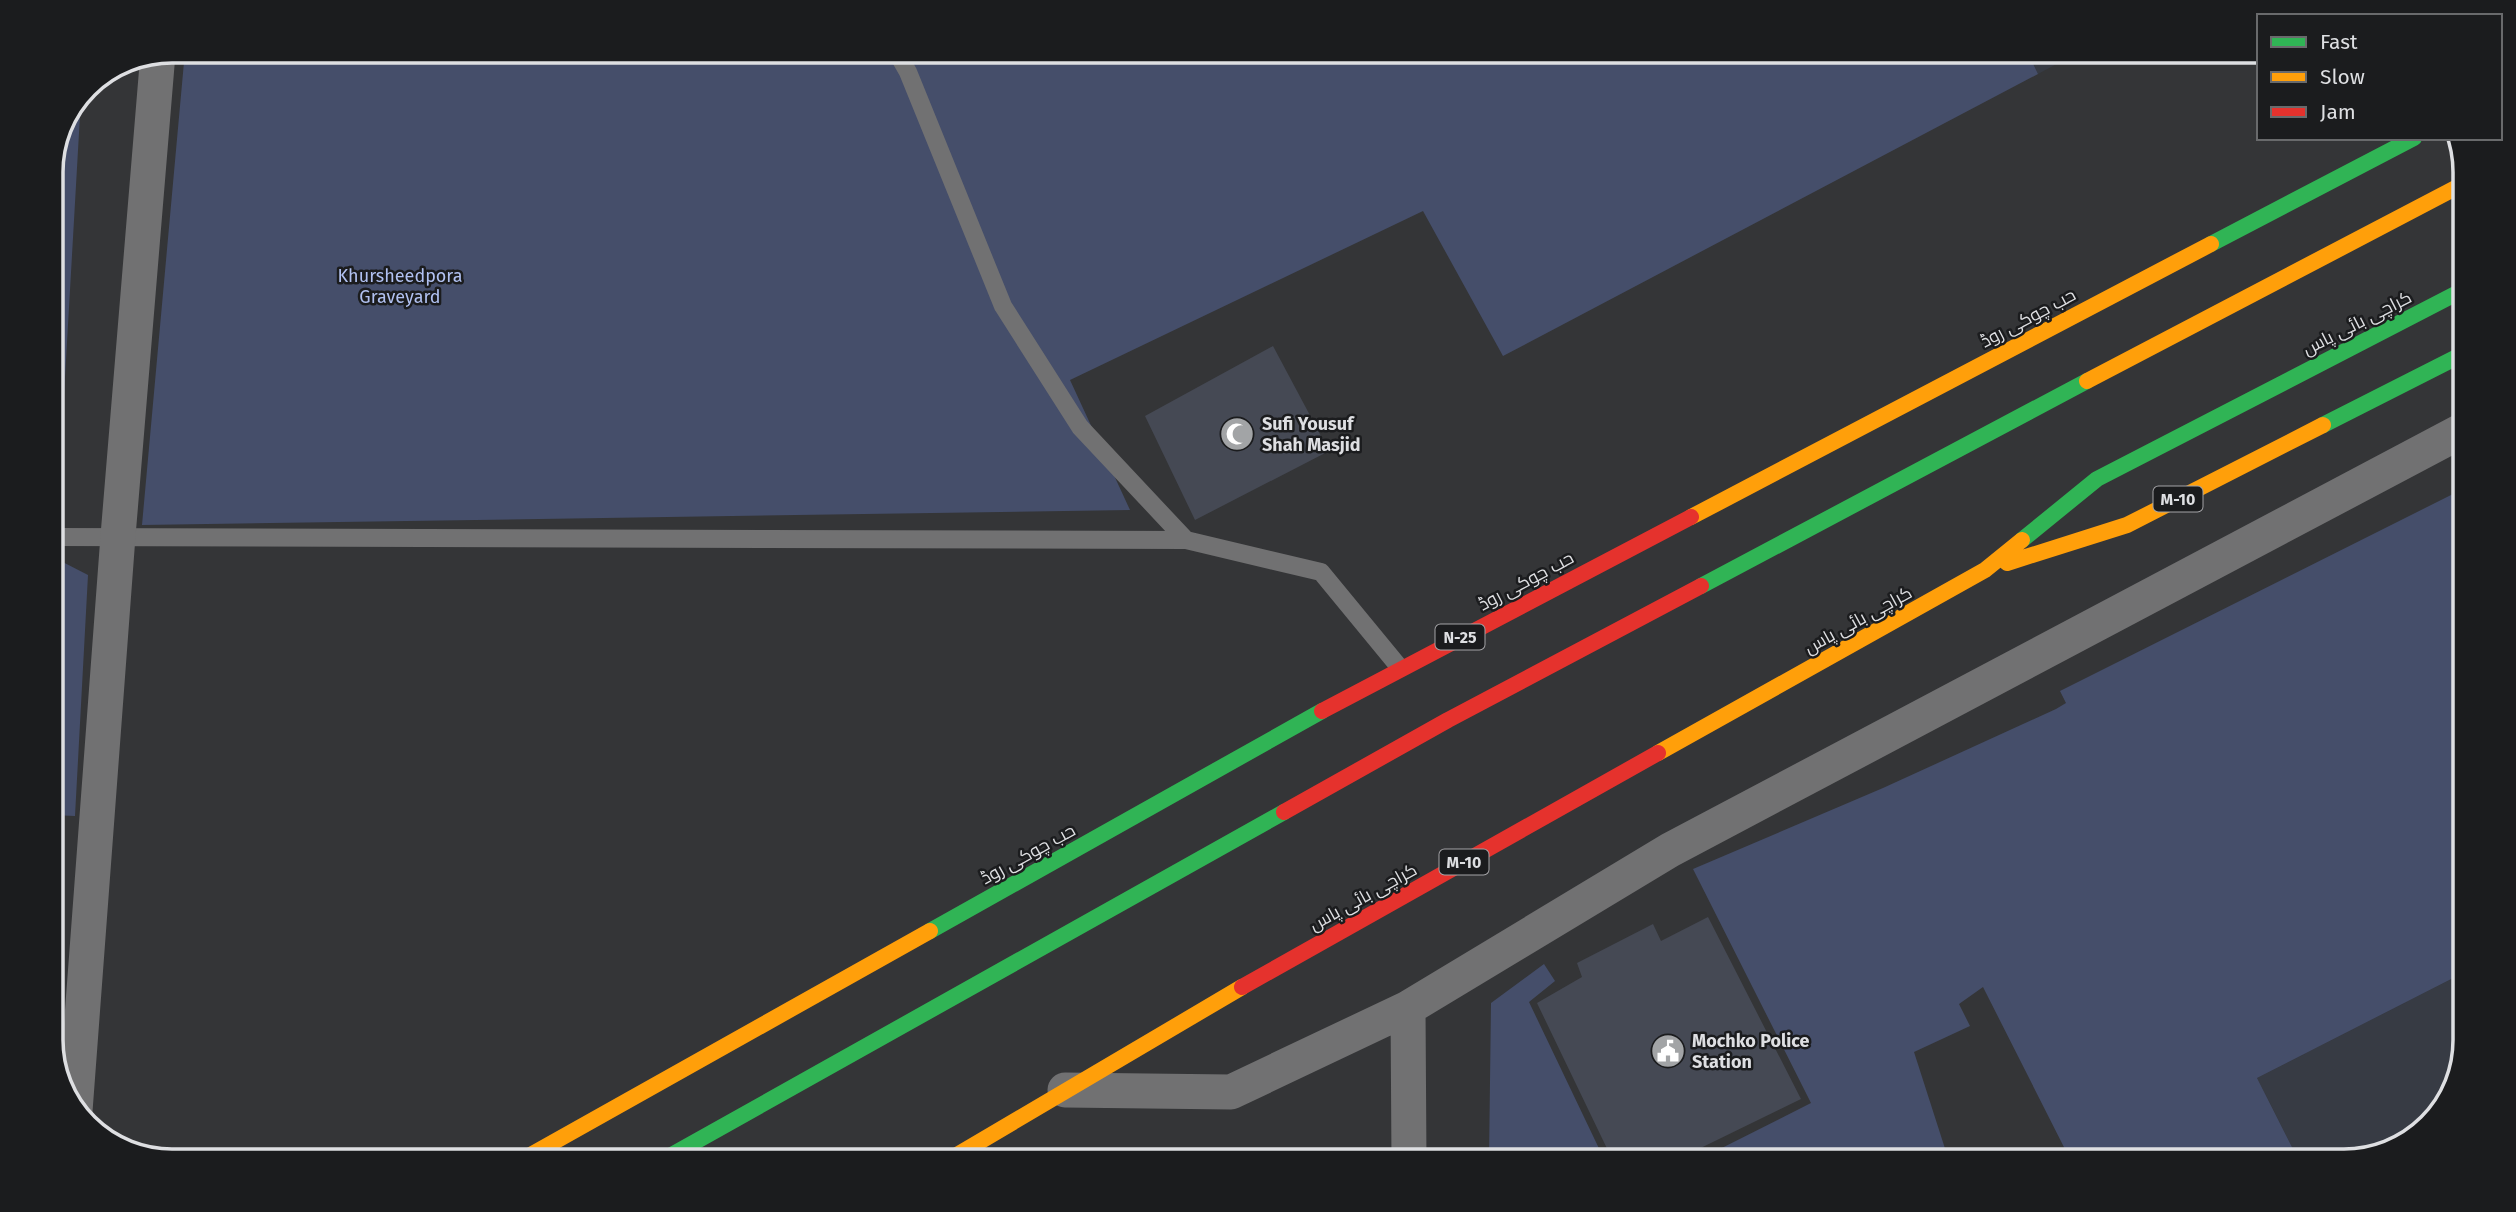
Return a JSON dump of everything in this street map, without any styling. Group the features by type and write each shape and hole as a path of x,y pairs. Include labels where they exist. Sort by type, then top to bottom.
{"highway":[{"name":"حب چوکی روڈ","path":"541,1149 1400,668 2409,140"},
{"path":"682,1149 1448,720 2453,189"},
{"name":"کراچی بائی پاس","path":"967,1149 1197,1012 1985,570 2097,479 2453,295"},
{"name":"کراچی بائی پاس","path":"1985,570 2127,525 2453,360"}],"street":[{"path":"76,1092 157,64"},
{"path":"1065,1090 1231,1092 1408,1008 1670,850 2453,435"},
{"path":"1408,1008 1409,1149"}],"lane":[{"path":"903,63 1003,306 1080,427 1186,540"},
{"path":"63,537 1186,540 1321,572 1400,668"}],"shaded area":[{"path":"2033,63 2059,63 2038,74"},
{"path":"2453,978 2453,1040 2451,1062 2445,1082 2431,1107 2405,1131 2392,1138 2366,1147 2293,1149 2257,1078"}],"green space":[{"name":"Khursheedpora Graveyard","path":"184,63 2033,63 2038,74 1503,356 1423,211 1070,380 1130,510 142,525"},
{"path":"80,113 63,412 63,164 67,143"},
{"path":"2453,494 2453,978 2257,1078 2293,1149 2065,1149 1983,987 1959,1004 1970,1026 1914,1052 1945,1149 1720,1149 1811,1103 1693,869 1883,788 2056,709 2066,703 2060,691"},
{"path":"63,562 88,575 75,816 63,816"},
{"path":"1544,964 1555,981 1529,1002 1599,1149 1489,1149 1491,1003"}],"building":[{"name":"Sufi Yousuf Shah Masjid","path":"1273,346 1329,451 1195,520 1145,416"},
{"name":"Mochko Police Station","path":"1708,917 1801,1099 1699,1149 1607,1149 1537,1003 1582,977 1577,963 1653,924 1661,941"}],"traffic: fast":[{"path":"2211,244 2410,140"},
{"path":"2022,540 2097,479 2453,295"},
{"path":"2323,425 2453,359"},
{"path":"1701,586 2087,381"},
{"path":"930,931 1322,711"},
{"path":"682,1149 1284,812"}],"traffic: slow":[{"path":"2087,381 2453,189"},
{"path":"1691,517 2211,244"},
{"path":"2007,563 2127,525 2323,425"},
{"path":"1658,753 1985,570 2022,540"},
{"path":"541,1149 930,931"},
{"path":"967,1149 1242,987"}],"traffic: jam":[{"path":"1322,711 1691,517"},
{"path":"1284,812 1448,720 1701,586"},
{"path":"1242,987 1658,753"}],"place":[{"name":"Sufi Yousuf Shah Masjid","path":"1237,434"},
{"name":"Mochko Police Station","path":"1668,1051"}]}
